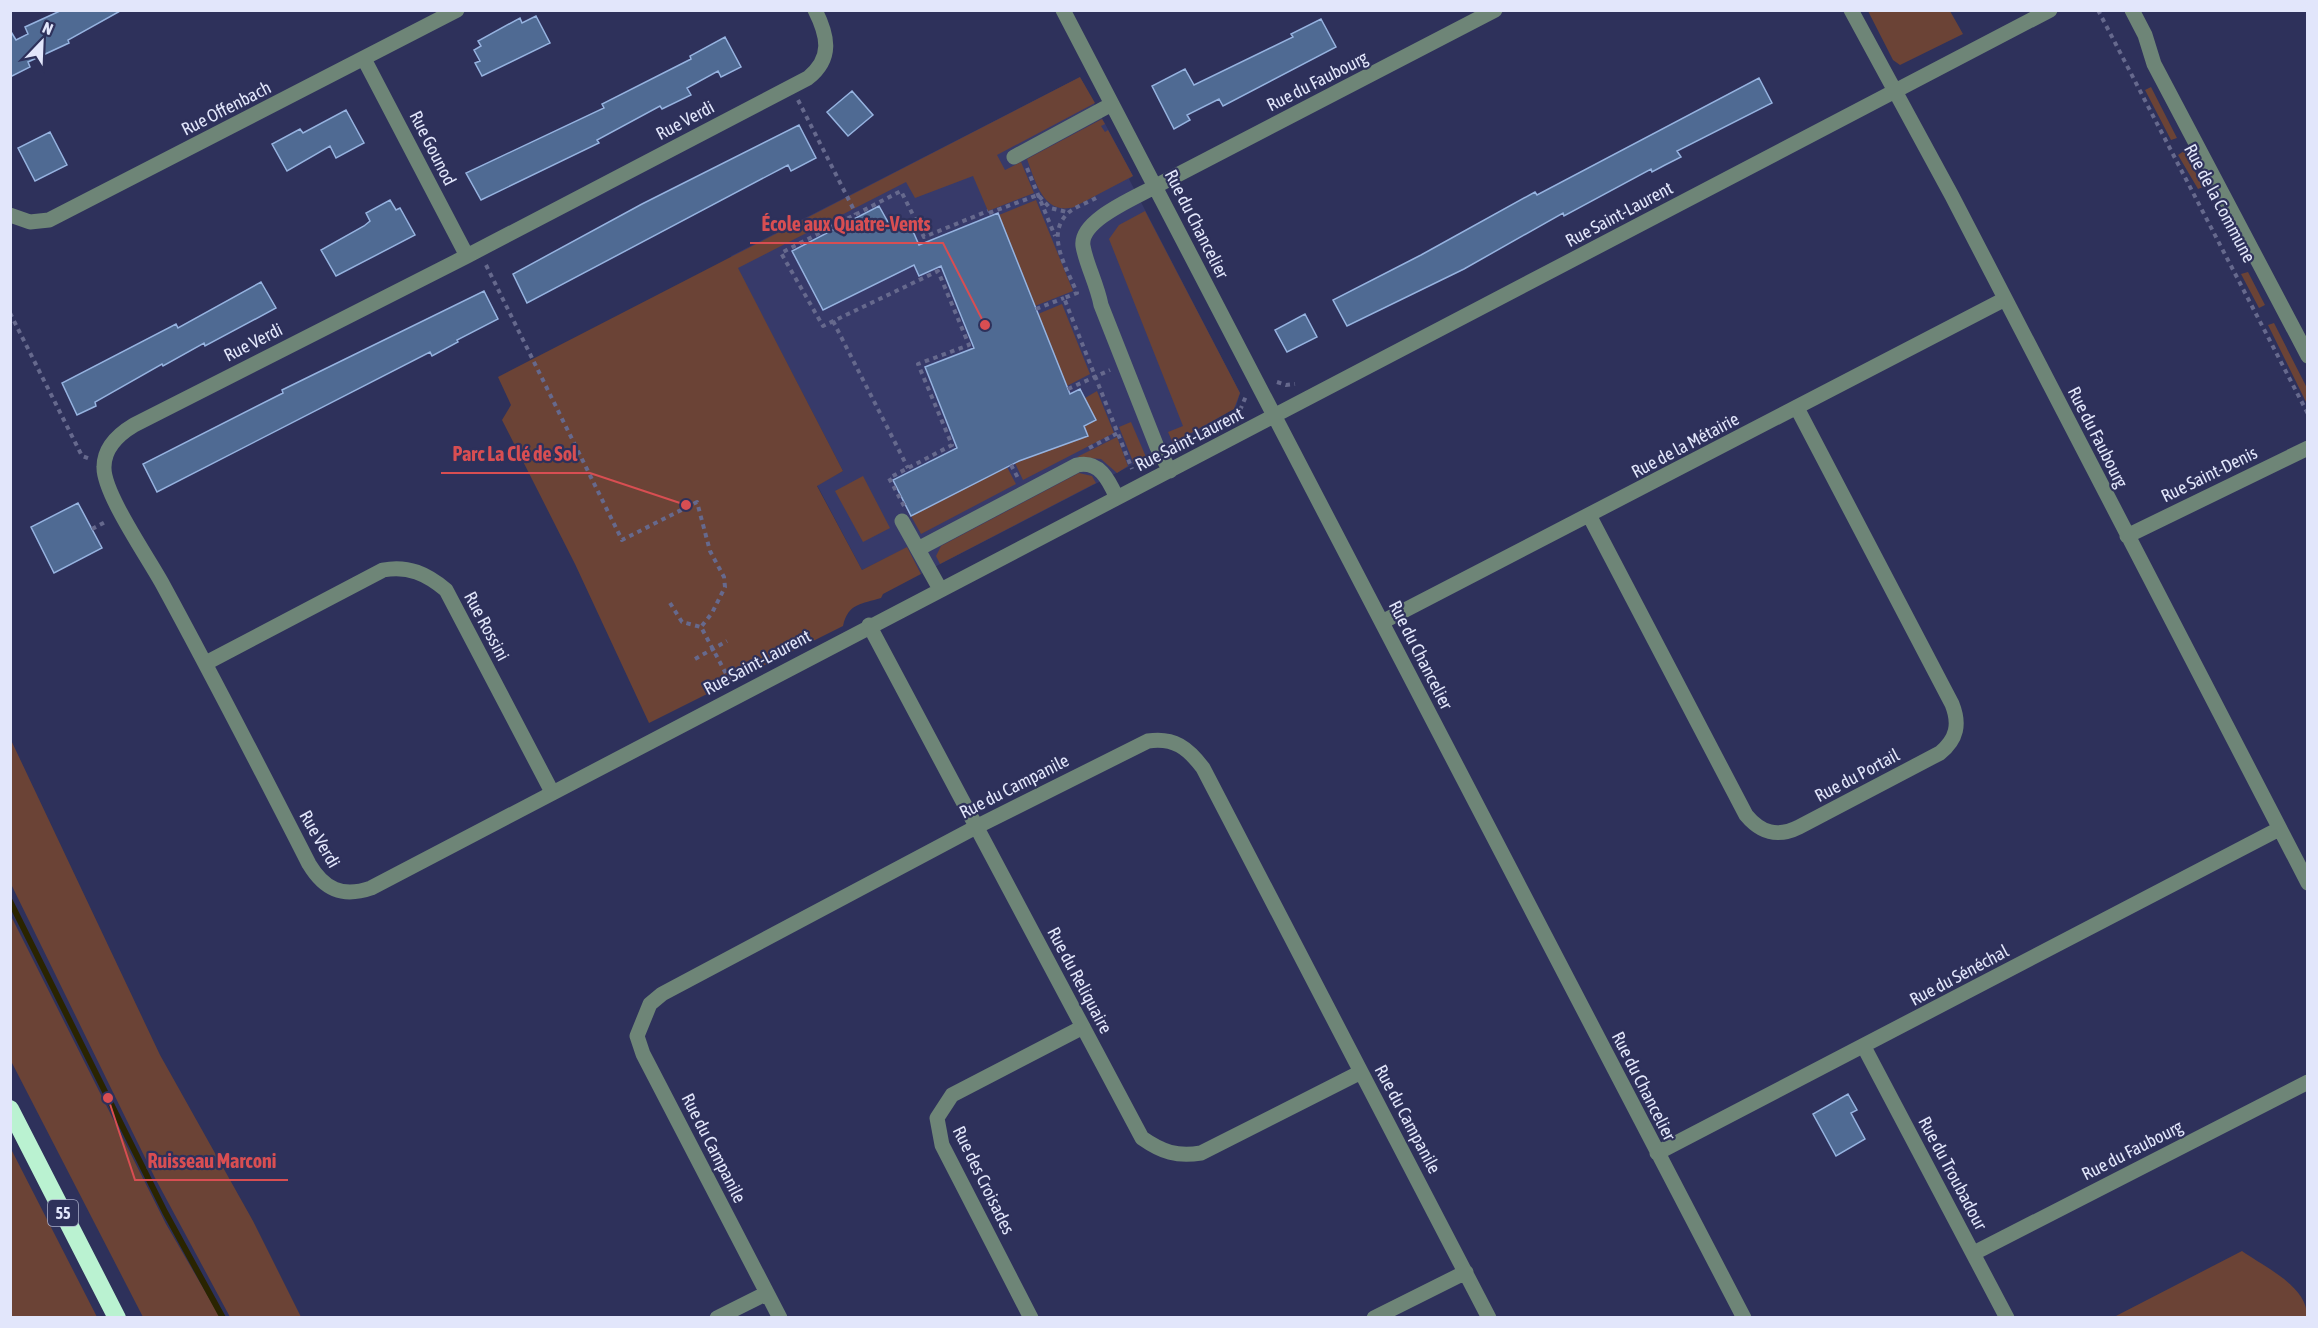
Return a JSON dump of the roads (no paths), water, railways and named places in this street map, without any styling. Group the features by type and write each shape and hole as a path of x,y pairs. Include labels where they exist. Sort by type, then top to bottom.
{"highway":[{"name":"55","path":"10,1108 117,1317"}],"street":[{"name":"Rue Offenbach","path":"11,217 30,222 50,220 457,10"},
{"name":"Rue Verdi","path":"342,893 328,887 317,878 206,663 122,514 106,479 105,457 118,436 134,424 467,256 808,78 823,63 827,51 827,40 815,10"},
{"name":"Rue du Chancelier","path":"1063,10 1744,1317"},
{"name":"Rue du Faubourg","path":"1170,471 1157,447 1109,325 1083,243 1086,230 1096,220 1156,186 1496,10"},
{"name":"Rue du Faubourg","path":"1851,10 2005,299 2307,883"},
{"name":"Rue Saint-Laurent","path":"342,893 356,893 370,888 869,625 1275,417 2050,10"},
{"name":"Rue de la Commune","path":"2132,10 2145,35 2154,64 2307,356"},
{"name":"Rue Gounod","path":"364,58 467,256"},
{"path":"1019,159 1112,104"},
{"name":"Rue de la Métairie","path":"1382,622 1590,517 2005,299"},
{"name":"Rue du Portail","path":"1590,517 1746,815 1760,829 1769,833 1785,833 1809,822 1940,753 1951,743 1958,722 1952,704 1797,408"},
{"name":"Rue Saint-Denis","path":"2127,536 2307,448"},
{"path":"918,549 1077,465 1092,466 1101,471 1117,498"},
{"path":"905,517 918,549 939,589"},
{"name":"Rue Rossini","path":"206,663 383,570 400,567 418,572 434,580 446,591 552,792"},
{"name":"Rue du Reliquaire","path":"869,625 1142,1138 1162,1150 1184,1156 1201,1153 1361,1072"},
{"name":"Rue du Campanile","path":"780,1317 643,1054 637,1036 650,1004 662,994 978,826 1148,741 1162,739 1190,750 1203,768 1489,1317"},
{"name":"Rue du Sénéchal","path":"1657,1153 2279,829"},
{"name":"Rue des Croisades","path":"1031,1317 942,1145 937,1118 943,1107 960,1090 1083,1027"},
{"name":"Rue du Troubadour","path":"1864,1047 2007,1317"},
{"name":"Rue du Faubourg","path":"1974,1253 2307,1082"},
{"path":"1374,1317 1466,1272"},
{"path":"717,1317 767,1293"}],"waterway":[{"path":"10,901 165,1212 223,1318"}],"place":[{"name":"École aux Quatre-Vents","path":"985,325"},
{"name":"Parc La Clé de Sol","path":"686,505"},
{"name":"Ruisseau Marconi","path":"108,1098"}]}
